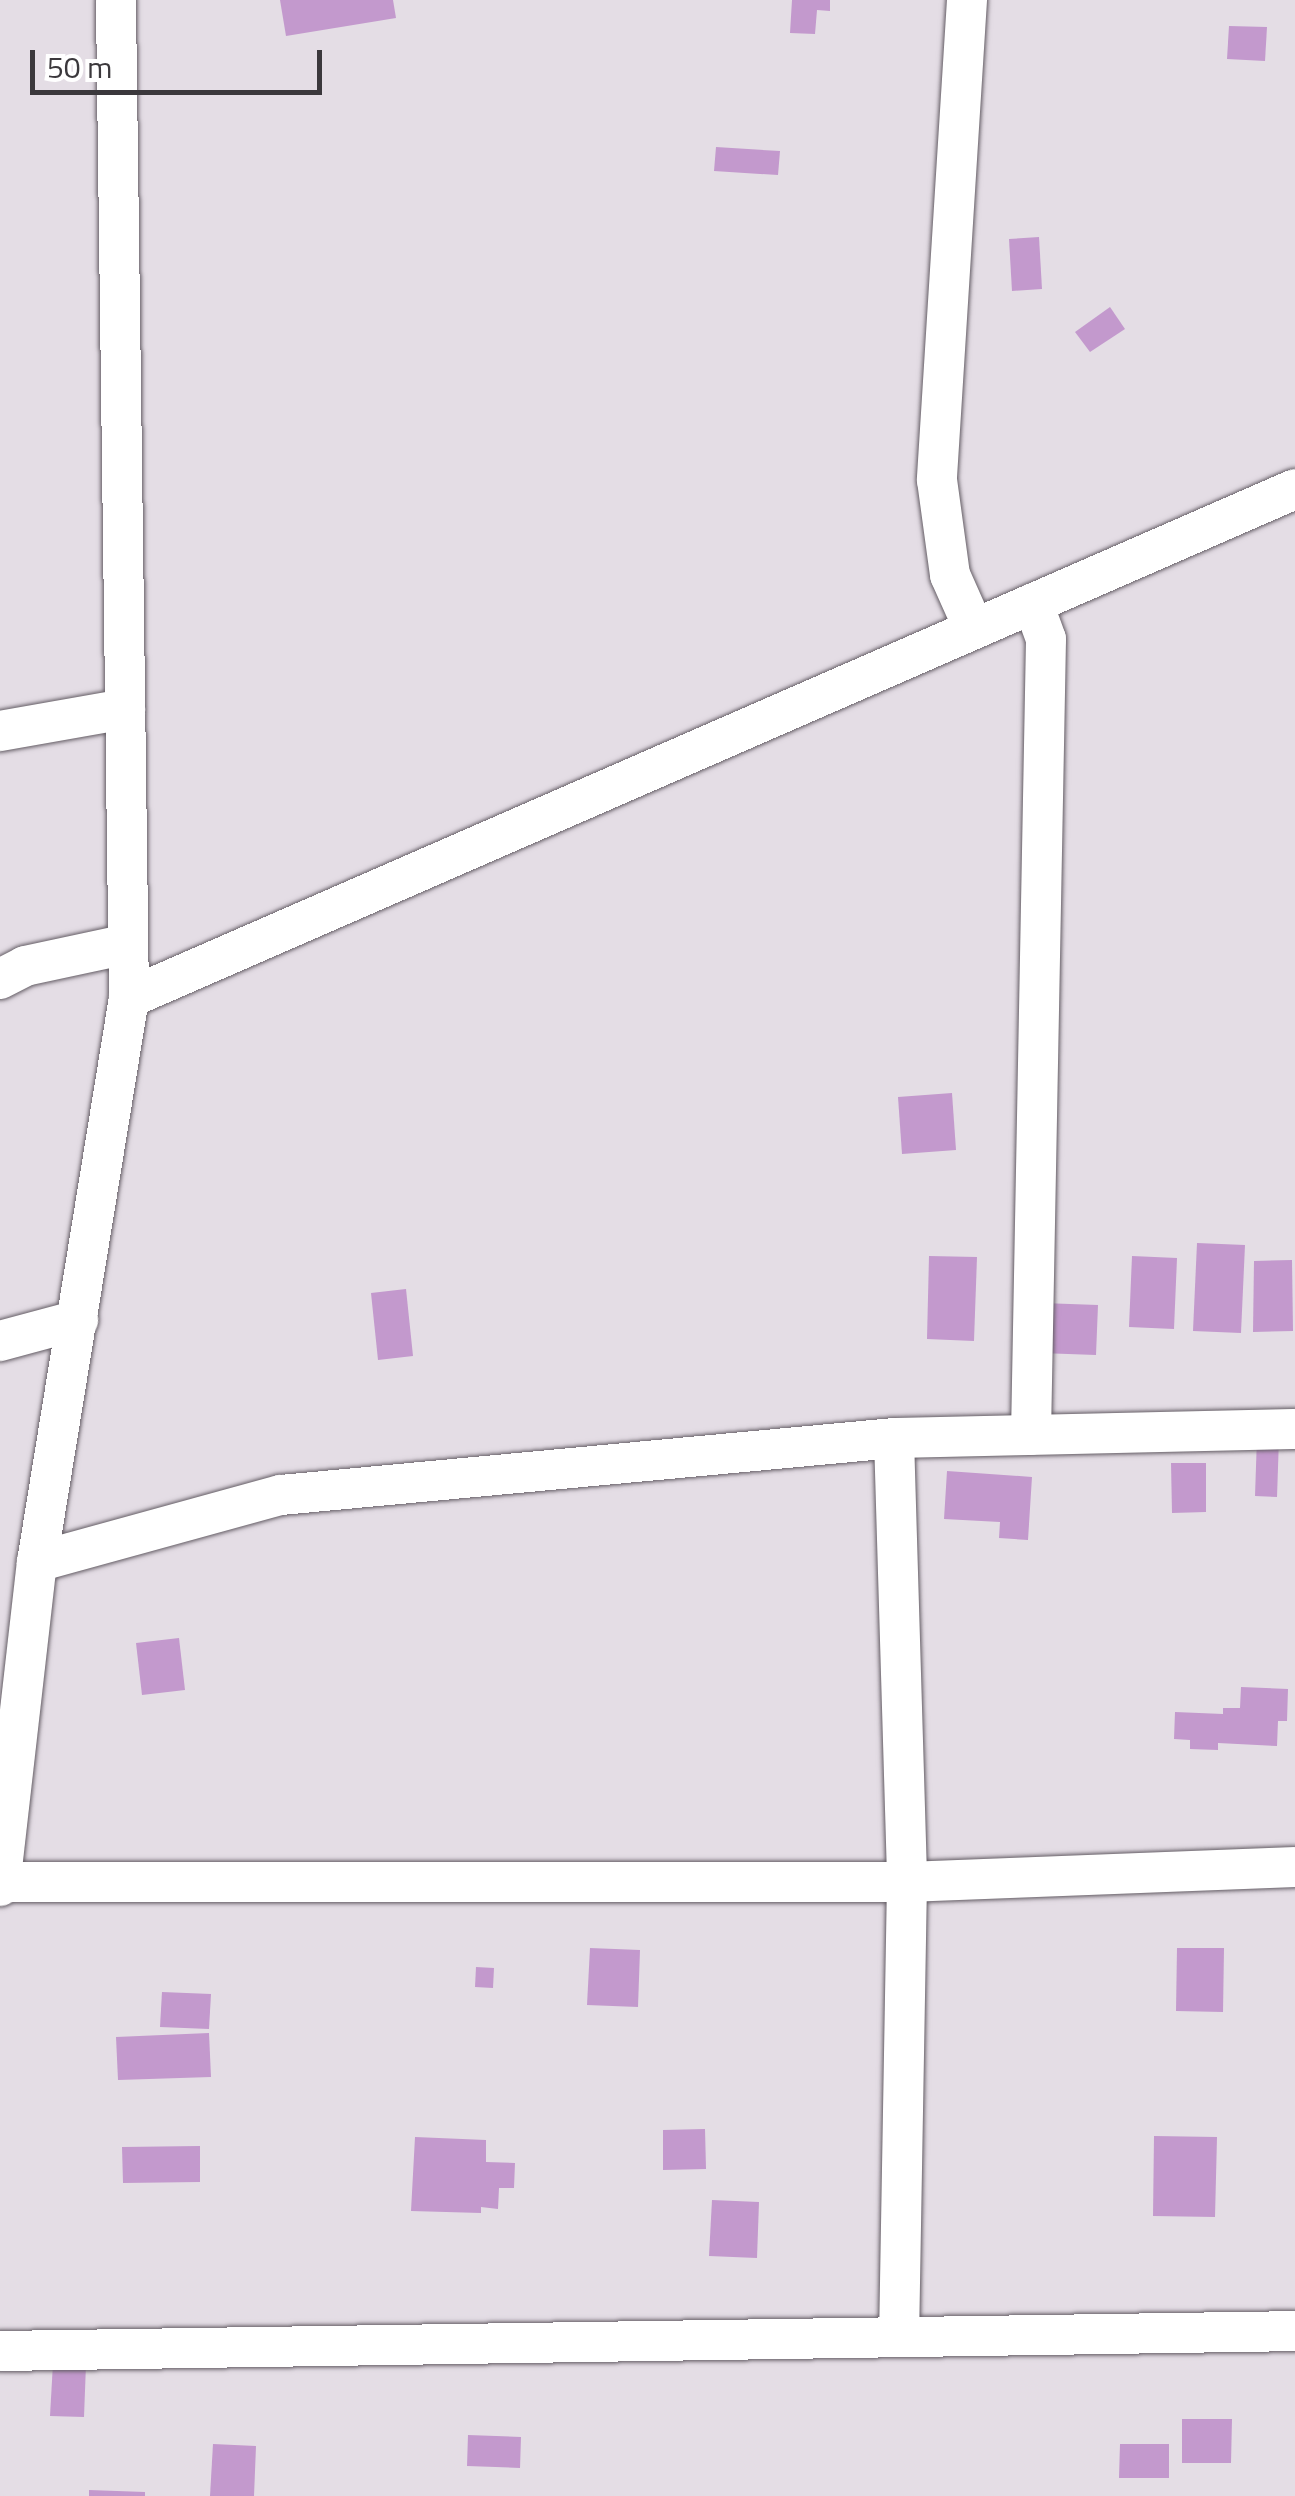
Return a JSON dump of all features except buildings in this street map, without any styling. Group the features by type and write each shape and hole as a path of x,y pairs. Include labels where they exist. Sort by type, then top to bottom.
{"street":[{"path":"116,0 129,998 36,1562 0,1884 908,1882 1295,1867"},
{"path":"968,0 937,480 950,574 974,630"},
{"path":"129,998 1295,489"},
{"path":"1030,1435 1046,639 1034,603"},
{"path":"0,731 125,709"},
{"path":"0,979 26,966 128,944"},
{"path":"0,1341 78,1320"},
{"path":"36,1562 281,1495 894,1438 1295,1429"},
{"path":"894,1438 908,1882 899,2334"},
{"path":"0,2351 899,2334 1295,2331"}]}
